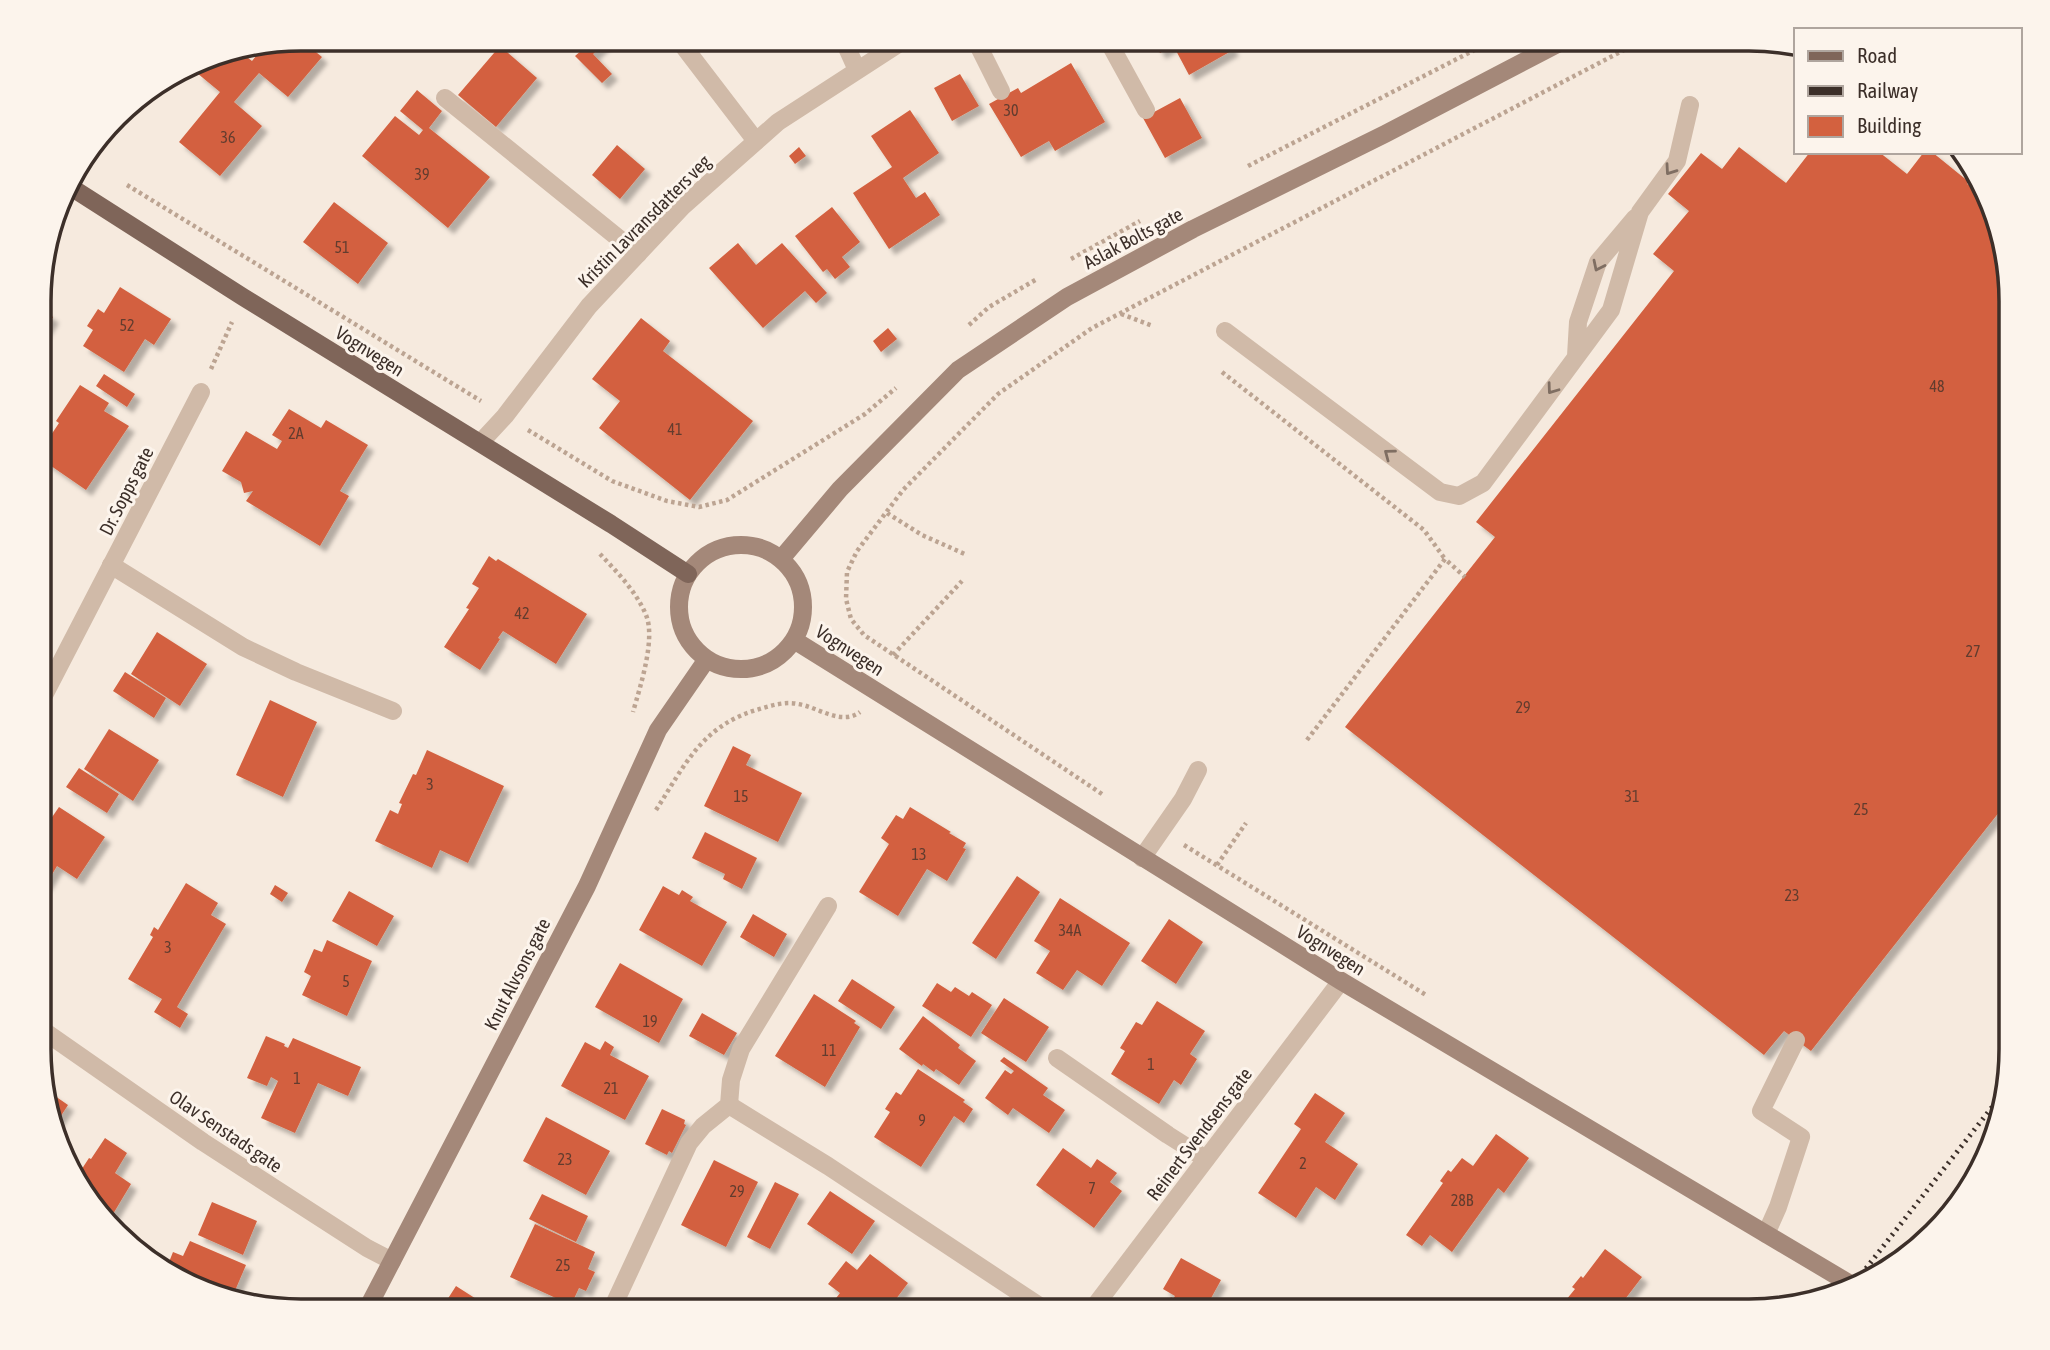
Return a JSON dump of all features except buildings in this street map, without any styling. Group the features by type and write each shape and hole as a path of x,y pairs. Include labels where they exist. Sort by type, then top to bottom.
{"main road":[{"name":"Aslak Bolts gate","path":"781,559 839,489 958,370 1067,297 1193,229 1385,134 1542,51"},
{"name":"Vognvegen","path":"77,191 688,574"},
{"path":"742,545 762,549 781,559 793,572 800,588 803,606 801,623 794,640 781,654 764,664 745,669 726,667 707,659 693,646 679,611 681,592 688,574 702,558 721,548 742,545"},
{"name":"Vognvegen","path":"794,640 1340,981 1844,1280"},
{"name":"Knut Alvsons gate","path":"372,1299 587,886 658,730 707,659"}],"street":[{"path":"688,51 756,141"},
{"path":"849,51 857,70"},
{"name":"Kristin Lavransdatters veg","path":"480,443 505,415 589,306 682,207 778,122 886,51"},
{"path":"981,51 1001,91"},
{"path":"1114,51 1146,110"},
{"path":"445,97 638,254"},
{"path":"1576,356 1578,322 1598,262 1640,212 1677,161 1689,105"},
{"path":"1225,331 1440,492 1459,496 1483,483 1611,310 1640,212"},
{"name":"Dr. Sopps gate","path":"51,682 201,392"},
{"path":"111,565 243,647 296,672 393,711"},
{"path":"1142,858 1183,799 1198,770"},
{"path":"617,1299 689,1143 703,1126 729,1105 731,1080 741,1049 828,906"},
{"name":"Reinert Svendsens gate","path":"1100,1299 1340,981"},
{"name":"Olav Senstads gate","path":"51,1036 203,1142 367,1248 392,1261"},
{"path":"1766,1234 1778,1208 1801,1137 1761,1111 1796,1040"},
{"path":"1056,1058 1206,1159"},
{"path":"729,1105 828,1166 1029,1299"}],"path":[{"path":"1109,799 864,635 851,619 846,598 847,572 856,551 904,490 998,394 1092,328 1620,51"},
{"path":"121,181 612,481 667,501 699,508 727,500 801,454"},
{"path":"201,392 243,297"},
{"path":"1120,313 1153,326"},
{"path":"1222,372 1424,530 1445,559 1465,577"},
{"path":"887,513 922,536 967,555"},
{"path":"594,548 629,584 648,617 649,647 633,716"},
{"path":"1307,740 1445,559"},
{"path":"893,655 962,581"},
{"path":"694,750 711,732 743,714 776,704 798,704 839,717 853,717 860,712"},
{"path":"1217,865 1246,823"},
{"path":"1162,831 1436,1001"}],"railway":[{"path":"1864,1271 1992,1107"}]}
